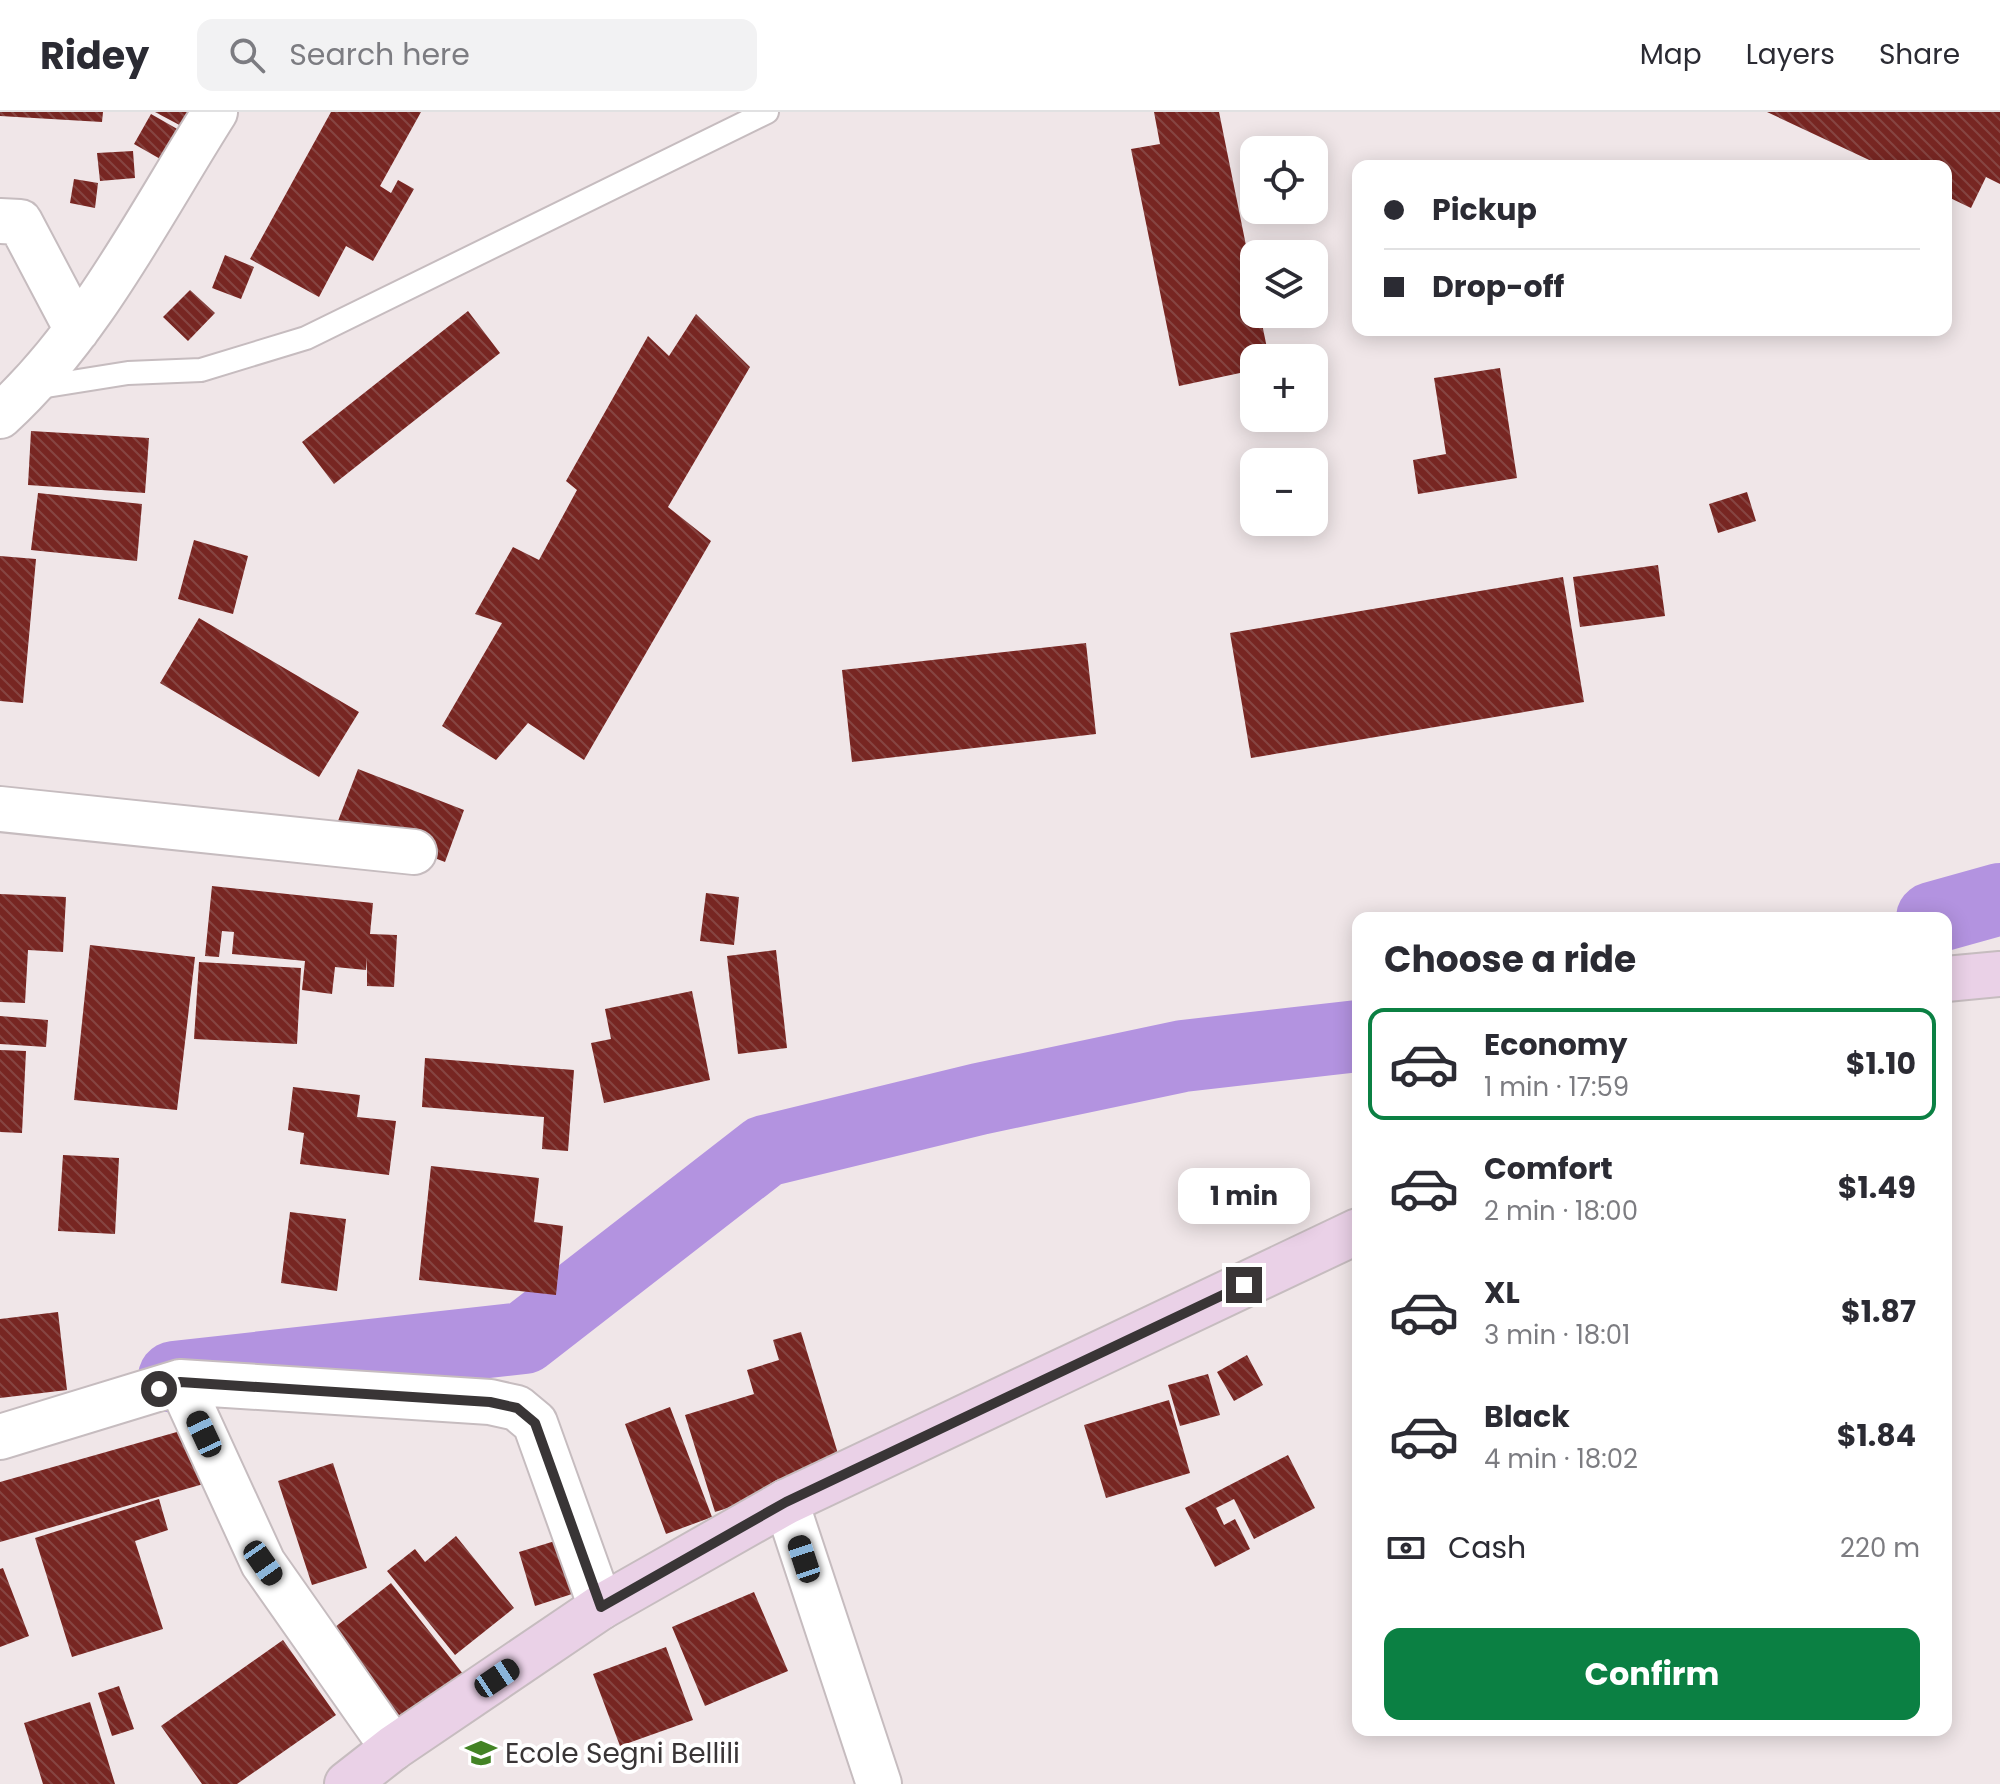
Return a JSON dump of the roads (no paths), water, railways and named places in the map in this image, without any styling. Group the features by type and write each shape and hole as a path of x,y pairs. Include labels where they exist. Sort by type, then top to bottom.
{"street":[{"path":"15,403 77,330 215,112"},
{"path":"0,221 20,222 77,330"},
{"path":"0,809 414,852"},
{"path":"1952,978 2000,974"},
{"path":"347,1784 393,1748 601,1607 786,1502 1352,1234"},
{"path":"0,1437 180,1382 490,1402 517,1408 535,1423 601,1607"},
{"path":"180,1382 263,1563 393,1748"},
{"path":"786,1502 879,1784"}],"lane":[{"path":"15,403 128,373 201,370 306,338 756,114"}],"waterway":[{"path":"1952,912 2000,899"},
{"path":"174,1377 524,1338 765,1151 979,1099 1183,1056 1352,1037"}],"place":[{"name":"Ecole Segni Bellili","path":"481,1753"}]}
